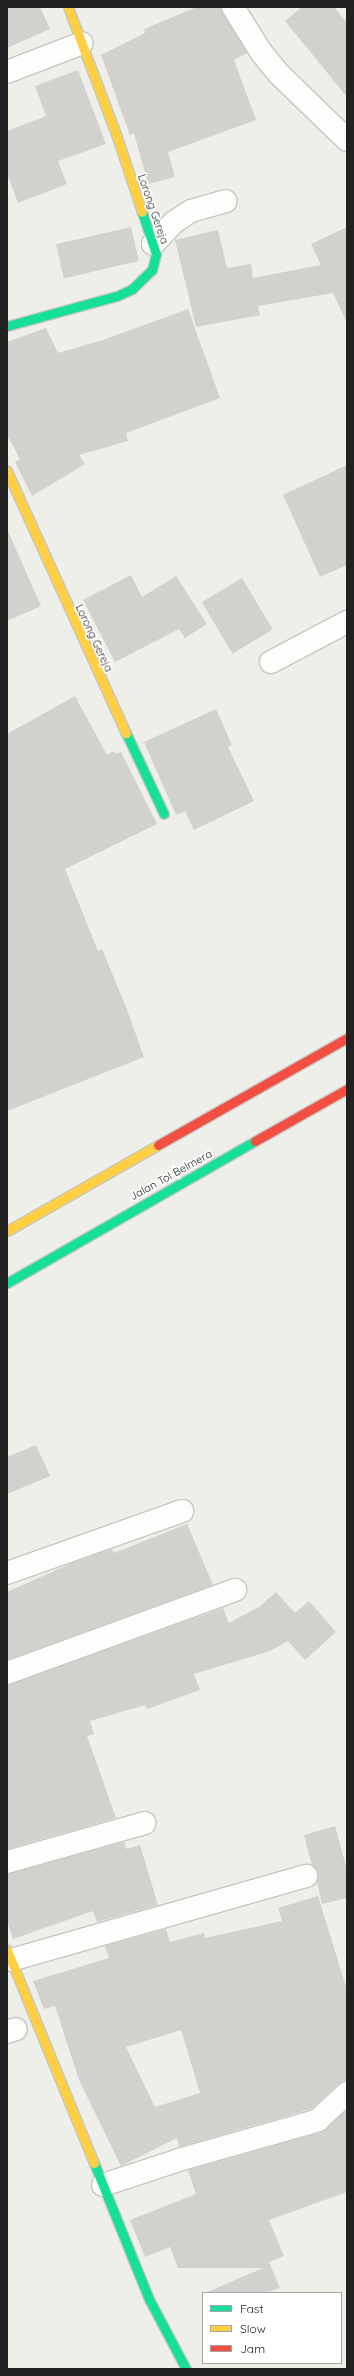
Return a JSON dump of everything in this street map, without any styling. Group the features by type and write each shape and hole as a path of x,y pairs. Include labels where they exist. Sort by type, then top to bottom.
{"main road":[{"name":"Lorong Gereja","path":"7,326 117,296 132,289 152,270 156,254 68,7"},
{"name":"Lorong Gereja","path":"7,471 58,588 164,814"},
{"path":"7,1231 347,1038"},
{"name":"Jalan Tol Belmera","path":"7,1283 347,1089"},
{"path":"9,1955 149,2299 186,2369"}],"street":[{"path":"233,7 261,52 279,74 347,140"},
{"path":"7,72 82,43"},
{"path":"153,244 174,222 191,211 226,202"},
{"path":"270,662 347,622"},
{"path":"7,1573 182,1511"},
{"path":"7,1672 235,1590"},
{"path":"7,1862 145,1823"},
{"path":"9,1955 306,1876"},
{"path":"103,2185 182,2159 318,2120 347,2093"}],"building":[{"path":"7,7 40,7 50,29 7,48"},
{"path":"197,7 221,7 247,53 234,60 256,120 168,152 175,177 148,184 134,133 130,135 101,55 145,33 144,29"},
{"path":"302,7 334,7 347,23 347,97 285,21"},
{"path":"78,70 106,144 58,161 67,184 18,203 7,173 7,131 46,116 35,86"},
{"path":"131,227 139,261 64,278 56,244"},
{"path":"347,227 347,323 333,293 258,306 260,315 196,327 175,240 218,230 227,268 251,264 253,278 321,265 311,244"},
{"path":"188,309 220,398 126,433 128,441 79,455 85,464 32,496 15,462 20,459 7,435 7,342 46,328 58,353 103,340"},
{"path":"347,465 347,565 320,577 283,495"},
{"path":"7,529 41,606 7,621"},
{"path":"131,575 142,597 176,576 207,624 185,638 179,629 115,662 83,600"},
{"path":"242,578 273,629 233,654 202,602"},
{"path":"75,696 107,755 114,751 116,754 121,752 157,824 65,869 98,951 102,949 126,1007 144,1057 7,1111 7,734"},
{"path":"216,709 232,745 228,747 254,801 194,830 185,811 176,815 144,742"},
{"path":"36,1445 50,1476 7,1494 7,1457"},
{"path":"187,1524 213,1585 7,1660 7,1592 72,1563 112,1549 114,1553"},
{"path":"276,1592 295,1613 309,1601 336,1632 305,1660 288,1641 270,1651 194,1674 200,1690 147,1709 145,1705 90,1721 94,1734 87,1736 116,1818 7,1849 7,1685 223,1608 229,1623 259,1607"},
{"path":"335,1826 347,1870 347,1898 322,1904 317,1882 318,1873 312,1866 304,1835"},
{"path":"124,1842 127,1849 140,1845 158,1905 97,1922 93,1911 13,1939 7,1921 7,1874"},
{"path":"318,1896 347,1990 347,2081 338,2084 311,2109 179,2147 177,2138 121,2166 79,2080 55,2006 44,2009 33,1981 109,1958 105,1946 166,1929 170,1942 204,1933 205,1938 282,1921 278,1908","holes":["181,2030 200,2093 155,2107 126,2047"]},
{"path":"347,2110 347,2192 269,2220 284,2256 269,2262 280,2288 269,2292 207,2292 263,2268 178,2268 170,2247 145,2257 130,2220 196,2194 188,2170 322,2132"}],"traffic: fast":[{"path":"7,326 117,296 132,289 152,270 156,254 142,212"},
{"path":"126,733 164,814"},
{"path":"7,1283 255,1141"},
{"path":"94,2163 149,2299 186,2369"}],"traffic: slow":[{"path":"68,7 116,134 142,212"},
{"path":"7,471 126,733"},
{"path":"7,1231 158,1145"},
{"path":"7,1950 94,2163"}],"traffic: jam":[{"path":"158,1145 347,1038"},
{"path":"255,1141 347,1089"}]}
